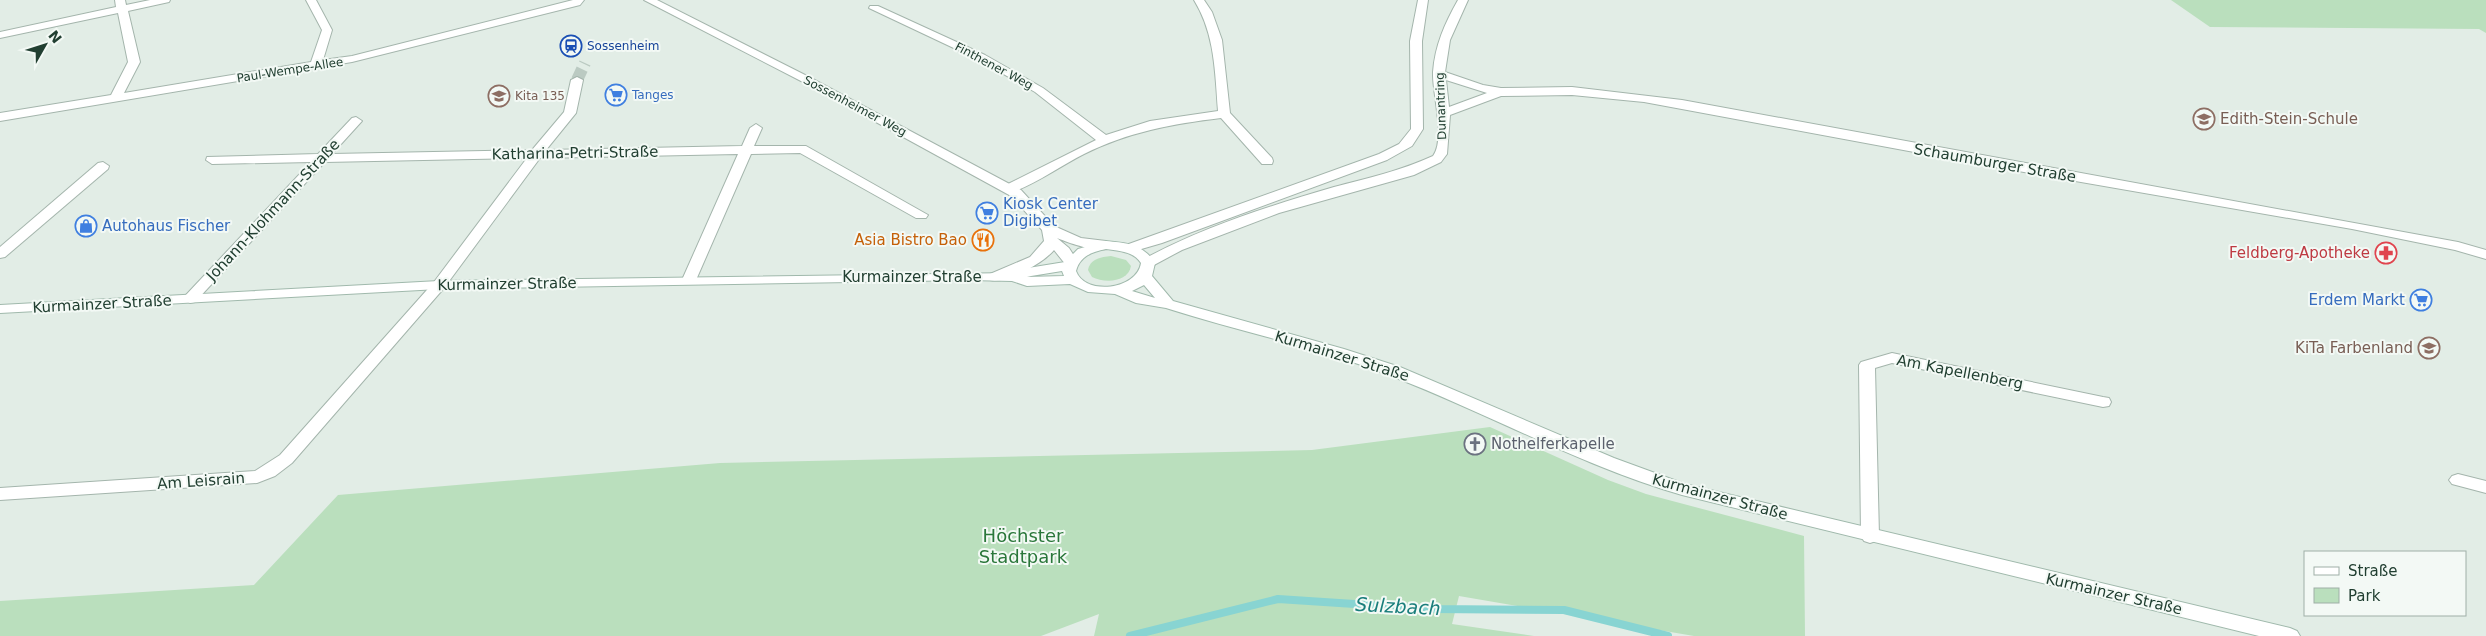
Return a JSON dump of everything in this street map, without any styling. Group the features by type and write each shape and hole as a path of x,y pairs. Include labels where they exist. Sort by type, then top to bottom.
{"street":[{"path":"0,35 122,5 165,0"},
{"path":"310,0 327,30 316,65"},
{"name":"Sossenheimer Weg","path":"649,0 796,75 1009,189 1022,198 1064,251 1070,264"},
{"path":"1199,0 1208,12 1216,33 1224,114 1267,161"},
{"name":"Dunantring","path":"1149,262 1177,247 1291,198 1351,168 1383,157 1407,145 1414,138 1417,129 1416,41 1423,0"},
{"name":"Dunantring","path":"1131,248 1291,198 1382,180 1429,164 1441,154 1444,114 1439,74 1444,40 1463,0"},
{"name":"Paul-Wempe-Allee","path":"0,118 352,60 577,2"},
{"path":"114,99 134,62 122,5"},
{"name":"Finthener Weg","path":"874,8 982,57 1039,90 1104,140"},
{"name":"Schaumburger Straße","path":"1439,74 1480,88 1501,92 1572,92 1654,99 1995,163 2352,225 2458,246 2486,255"},
{"name":"Am Leisrain","path":"0,494 258,477 286,459 439,286 536,154 570,113 577,80"},
{"name":"Schaumburger Straße","path":"1444,114 1501,92"},
{"path":"1009,189 1104,140 1154,124 1224,114"},
{"name":"Johann-Klohmann-Straße","path":"190,299 356,121"},
{"path":"689,280 748,150 756,128"},
{"name":"Katharina-Petri-Straße","path":"212,160 802,149 920,215"},
{"path":"1383,157 1395,160 1413,170"},
{"path":"0,254 103,166"},
{"path":"1351,168 1370,179 1382,180"},
{"path":"995,277 1032,262 1045,253 1050,235"},
{"name":"Sossenheimer Weg","path":"1050,235 1078,242 1131,248"},
{"path":"1106,245 1085,251 1070,264 1069,271 1073,280 1087,288 1117,290 1133,285 1145,277 1150,267 1143,254 1131,248"},
{"name":"Kurmainzer Straße","path":"0,309 439,286 689,280 1014,277 1028,272 1070,264"},
{"name":"Kurmainzer Straße","path":"1014,277 1027,282 1073,280"},
{"path":"1145,277 1168,304"},
{"name":"Kurmainzer Straße","path":"1117,290 1141,300 1168,304 1371,362 1644,477 1682,489 1870,536 2290,636"},
{"name":"Am Kapellenberg","path":"1870,536 1867,365 1892,358 2103,402"},
{"path":"2458,480 2486,487"}],"green space":[{"path":"2171,0 2486,0 2486,33 2479,29 2210,27"},
{"path":"1111,256 1126,260 1131,266 1129,272 1121,279 1109,281 1092,277 1088,270 1091,263 1100,258"},
{"name":"Höchster Stadtpark","path":"1490,427 1608,480 1646,494 1804,536 1805,636 1694,636 1459,596 1452,624 1534,636 1094,636 1099,614 1041,636 0,636 0,601 254,585 338,495 720,463 1312,450"}],"waterway":[{"name":"Sulzbach","path":"1130,636 1278,599 1431,609 1564,610 1668,636"}],"tunnel":[{"path":"577,80 585,63"}],"place":[{"name":"Sossenheim","path":"571,46"},
{"name":"Tanges","path":"616,95"},
{"name":"Kita 135","path":"499,96"},
{"name":"Edith-Stein-Schule","path":"2204,119"},
{"name":"Kiosk Center Digibet","path":"987,213"},
{"name":"Autohaus Fischer","path":"86,226"},
{"name":"Asia Bistro Bao","path":"983,240"},
{"name":"Feldberg-Apotheke","path":"2386,253"},
{"name":"Erdem Markt","path":"2421,300"},
{"name":"KiTa Farbenland","path":"2429,348"},
{"name":"Nothelferkapelle","path":"1475,444"}]}
